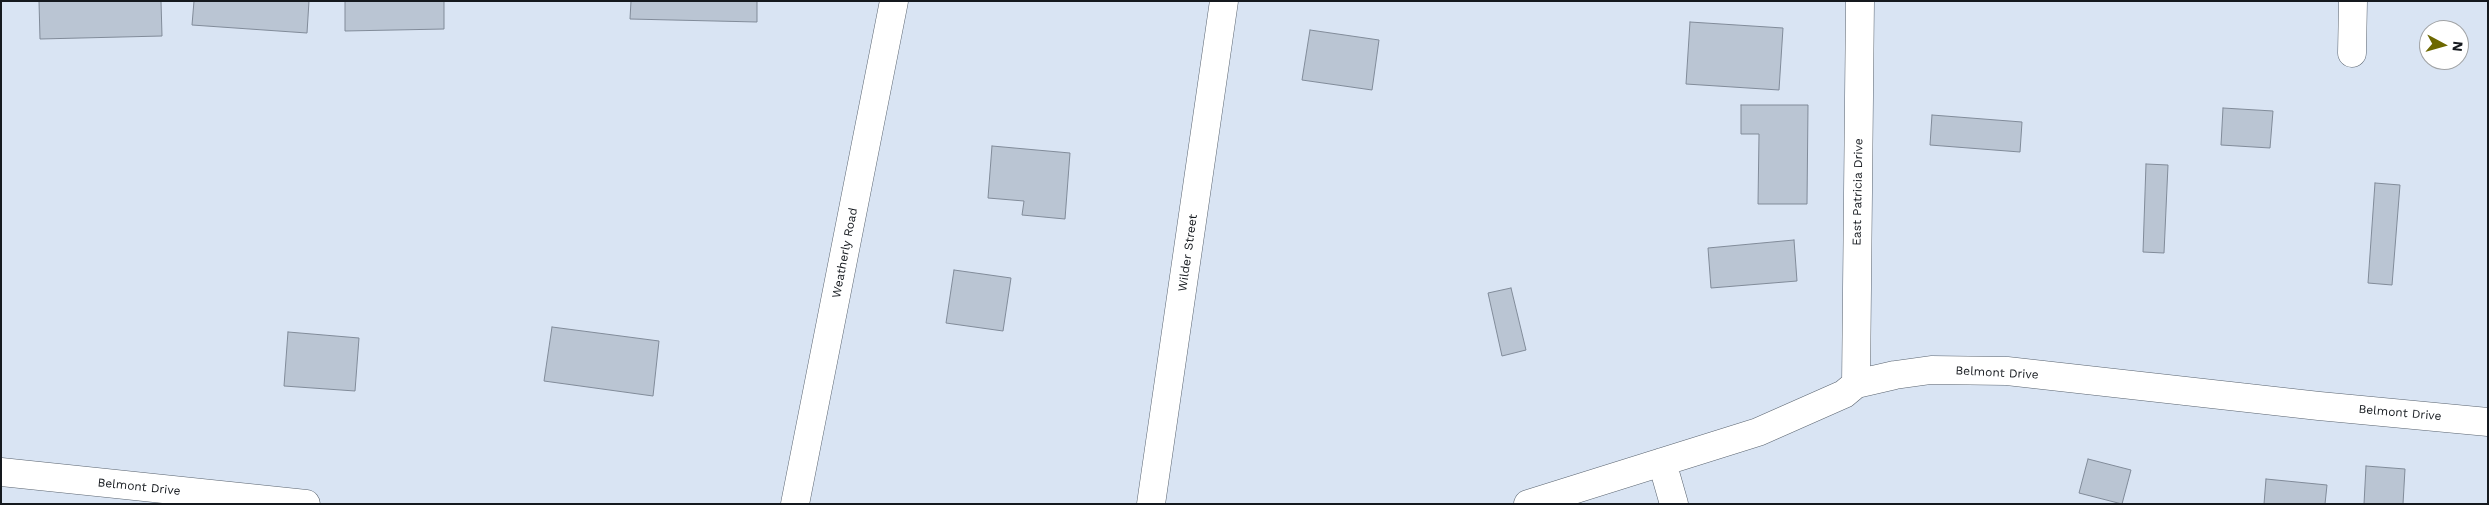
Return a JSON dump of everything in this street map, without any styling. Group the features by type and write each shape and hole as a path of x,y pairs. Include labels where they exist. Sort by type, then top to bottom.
{"street":[{"name":"Weatherly Road","path":"795,504 894,1"},
{"name":"Wilder Street","path":"1152,504 1224,1"},
{"name":"East Patricia Drive","path":"1856,384 1860,1"},
{"path":"2352,52 2353,1"},
{"name":"Belmont Drive","path":"1528,504 1758,432 1844,394 1856,384 1895,375 1931,370 2007,371 2319,406 2488,422"},
{"path":"1662,462 1674,504"},
{"name":"Belmont Drive","path":"1,472 167,497 306,504"}],"building":[{"path":"39,1 161,1 162,36 40,39"},
{"path":"194,1 309,1 307,33 192,25"},
{"path":"345,1 444,1 444,29 345,31"},
{"path":"631,1 757,1 757,22 630,19"},
{"path":"1690,22 1783,28 1779,90 1686,84"},
{"path":"1310,30 1379,40 1372,90 1302,80"},
{"path":"1741,105 1808,105 1807,204 1758,204 1759,134 1741,134"},
{"path":"2223,108 2273,111 2270,148 2221,145"},
{"path":"1932,115 2022,122 2020,152 1930,145"},
{"path":"992,146 1070,153 1065,219 1022,215 1024,201 988,198"},
{"path":"2146,164 2168,165 2164,253 2143,252"},
{"path":"2375,183 2400,185 2392,285 2368,283"},
{"path":"1794,240 1797,281 1711,288 1708,248"},
{"path":"954,270 1011,278 1003,331 946,323"},
{"path":"1511,288 1526,350 1502,356 1488,293"},
{"path":"552,327 659,341 653,396 544,381"},
{"path":"288,332 359,338 355,391 284,386"},
{"path":"2088,459 2131,470 2122,504 2079,493"},
{"path":"2366,466 2405,469 2403,504 2364,504"},
{"path":"2266,479 2327,485 2325,504 2264,504"}]}
